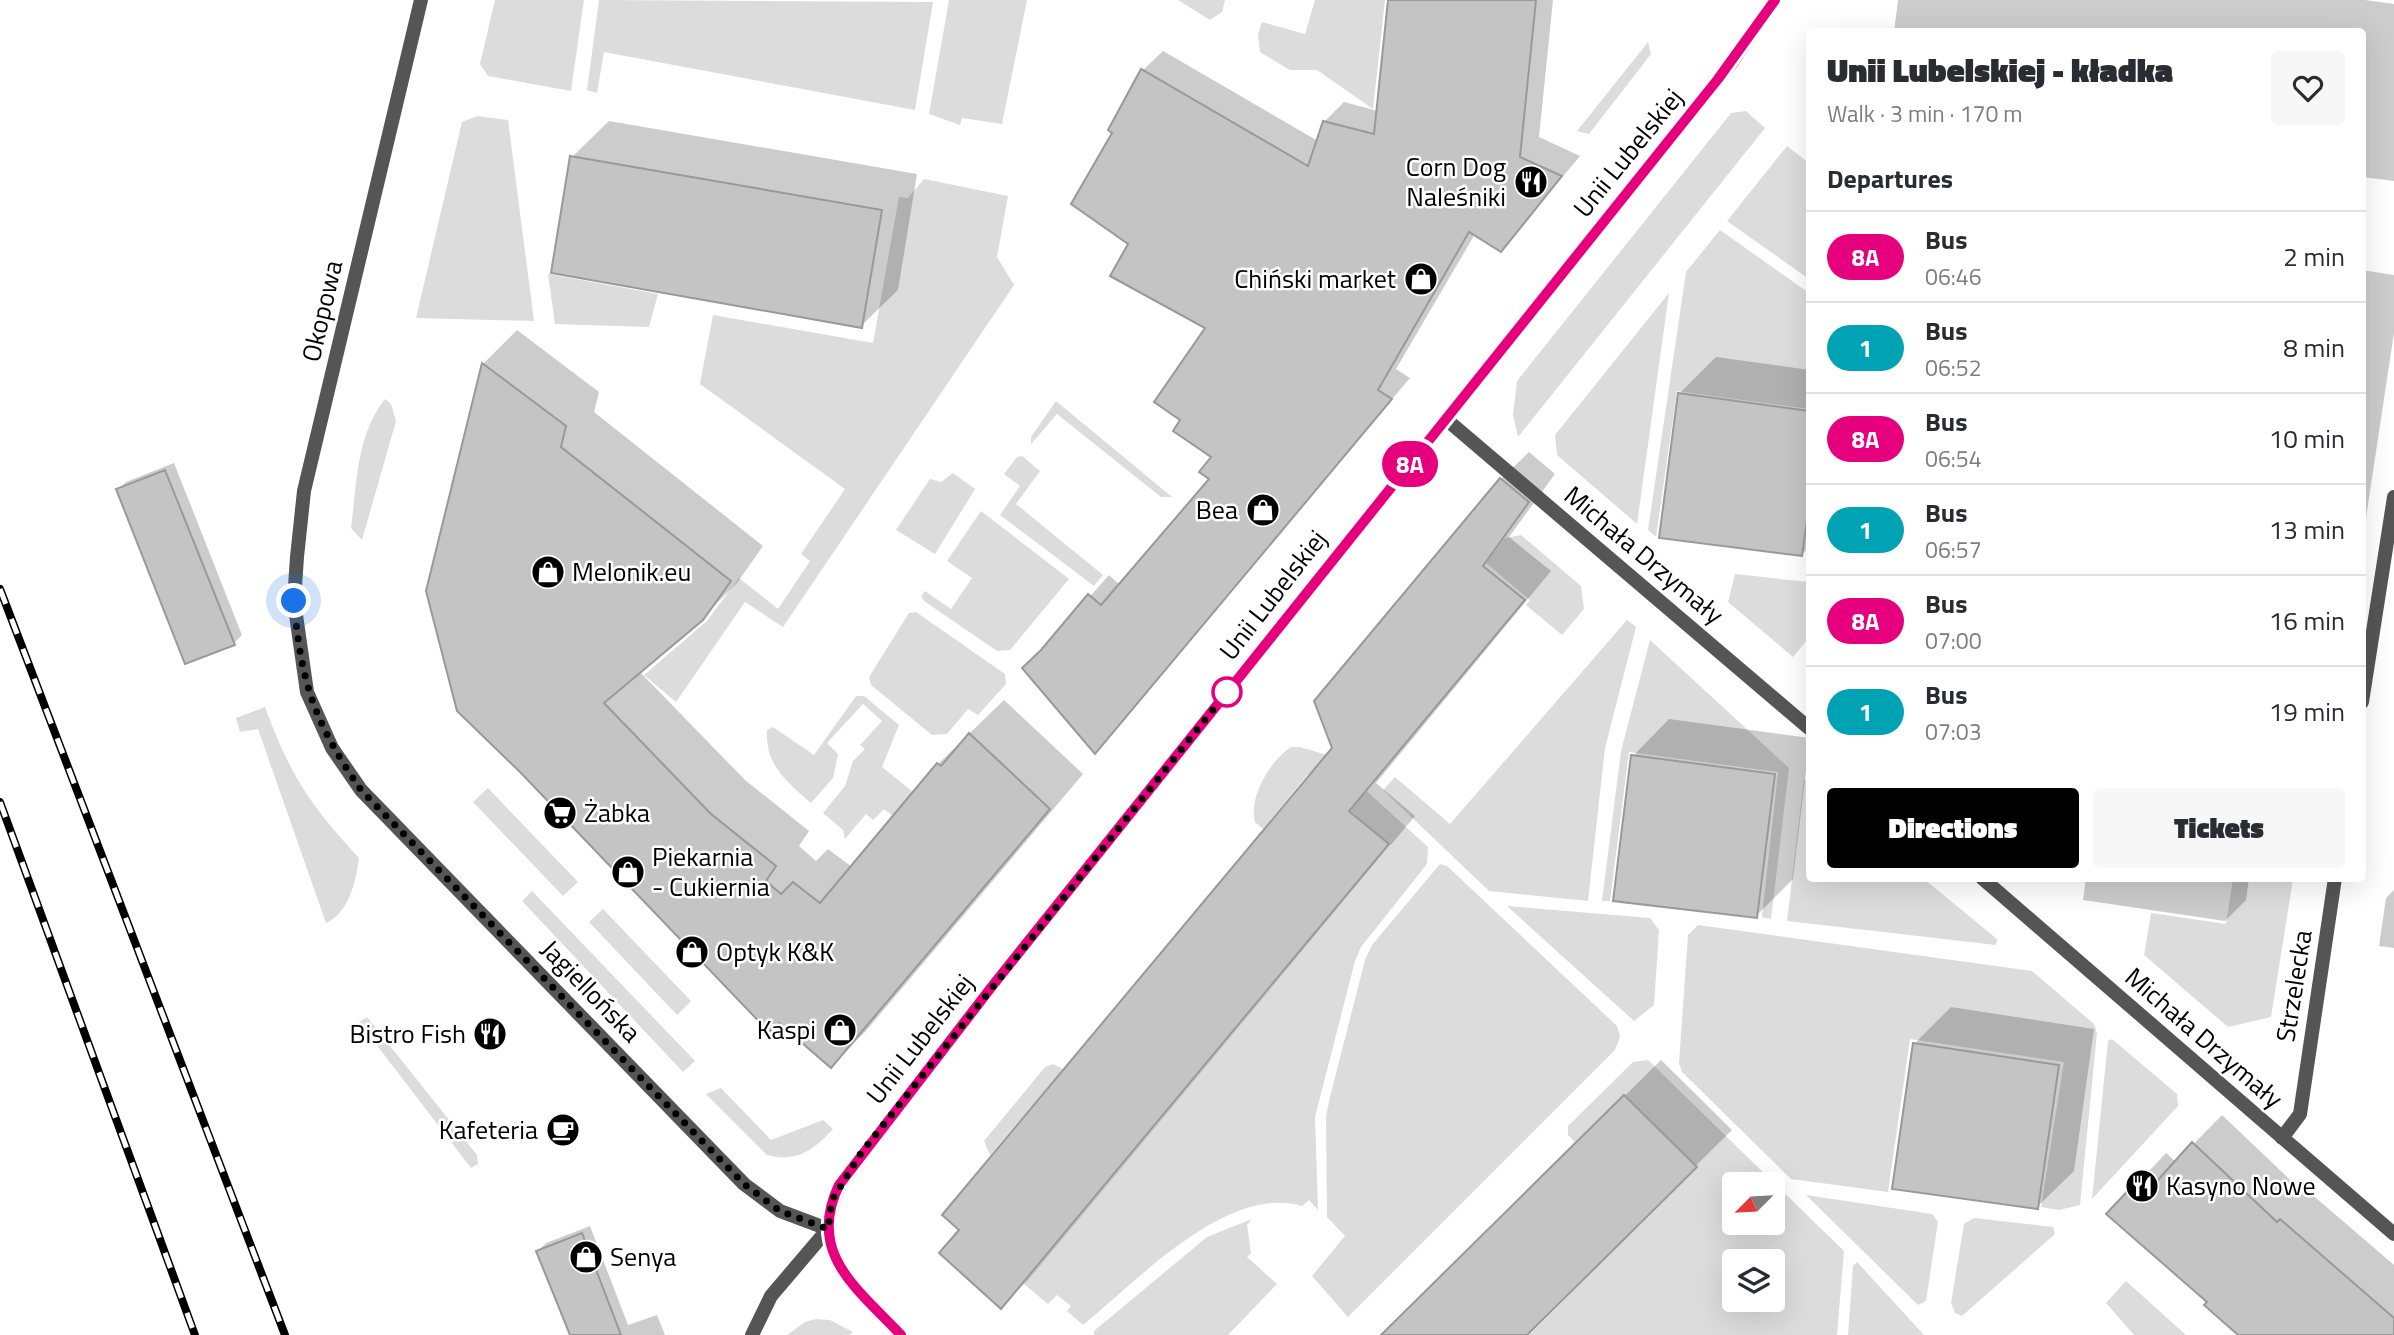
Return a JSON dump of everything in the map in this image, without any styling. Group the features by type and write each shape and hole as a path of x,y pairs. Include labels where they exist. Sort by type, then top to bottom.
{"street":[{"name":"Okopowa","path":"297,636 294,601 304,491 421,0"},
{"name":"Unii Lubelskiej","path":"828,1229 832,1200 861,1153 1723,73 1775,0"},
{"name":"Michała Drzymały","path":"1447,420 1806,726"},
{"path":"2366,676 2394,496"},
{"name":"Jagiellońska","path":"297,636 307,692 332,748 361,790 744,1184 780,1211 828,1229"},
{"name":"Michała Drzymały","path":"1987,882 2394,1234"},
{"name":"Strzelecka","path":"2282,1138 2300,1114 2334,882"},
{"path":"752,1335 771,1296 828,1229"},
{"path":"828,1229 838,1265 901,1335"}],"shaded area":[{"path":"495,0 584,0 571,91 488,76 480,64"},
{"path":"599,0 933,2 915,110 604,52 597,93 587,90"},
{"path":"949,0 1027,0 1002,124 962,118 960,125 929,114"},
{"path":"1178,0 1225,0 1222,12 1210,20"},
{"path":"1315,0 1385,0 1373,109 1317,70 1290,70 1260,52 1258,34 1262,22 1305,34"},
{"path":"1648,42 1651,54 1589,134 1577,131"},
{"path":"1746,111 1765,128 1518,437 1513,415 1517,381 1731,113"},
{"path":"477,116 508,120 534,321 416,318 462,122"},
{"path":"1787,146 1806,161 1806,277 1727,221"},
{"path":"924,179 1008,196 997,257 1014,285 783,627 745,602 676,702 644,675 707,621 739,578 778,609 810,561 801,554 845,489 700,384 713,315 873,343 899,197 908,198"},
{"path":"1720,230 1806,291 1806,409 1677,391 1656,537 1648,530 1686,272"},
{"path":"548,274 658,294 649,327 555,324"},
{"path":"1669,293 1637,524 1557,455 1555,435"},
{"path":"385,399 391,404 396,421 362,540 351,528 359,461 368,428"},
{"path":"1056,401 1172,497 1161,497 1057,414 1031,444 1031,437"},
{"path":"1022,456 1040,471 1016,504 1103,575 1094,586 1000,515 1020,486 1004,474 1017,457"},
{"path":"953,473 975,489 935,554 896,530 930,479 941,482"},
{"path":"981,511 1069,579 1010,650 997,651 924,601 921,596 925,591 951,609 972,578 947,561"},
{"path":"1521,535 1581,586 1584,609 1562,635 1526,605 1530,600 1486,563 1505,538"},
{"path":"1735,574 1806,582 1806,642 1793,657 1728,602"},
{"path":"916,612 1005,674 1006,684 978,715 968,709 947,734 932,735 871,685 869,677 909,613"},
{"path":"1627,620 1636,627 1605,748 1588,901 1489,891 1383,790 1395,777 1450,824"},
{"path":"1650,640 1789,768 1771,919 1762,917 1778,772 1629,752 1610,901 1602,901 1621,751"},
{"path":"856,696 864,696 899,725 882,767 924,801 904,825 884,809 873,820 866,814 845,839 843,830 823,813 845,786 853,761 865,749 860,745 882,721 863,704 827,743 838,754 833,778 811,803 773,763 767,742 767,730 773,727 814,755"},
{"path":"265,707 283,752 303,788 327,822 359,858 346,904 326,923 258,729 240,732 236,718"},
{"path":"1291,747 1327,755 1428,847 1427,864 1361,947 1355,961 1315,1117 1318,1210 1309,1200 1302,1206 1273,1203 1244,1209 1214,1223 1184,1241 1083,1325 1067,1311 1071,1306 1057,1295 1048,1304 1024,1284 1391,845 1308,774 1263,829 1255,822 1255,802 1263,780 1276,761"},
{"path":"1804,779 1806,882 1928,882 1997,939 1996,945 1787,921"},
{"path":"488,788 578,882 563,896 473,802"},
{"path":"1440,864 1447,866 1617,1026 1620,1037 1615,1050 1348,1317 1312,1276 1345,1236 1327,1217 1326,1117 1330,1097 1365,960 1372,945"},
{"path":"2233,882 2293,882 2271,1017 2228,1027 2144,955 2151,913 2226,924"},
{"path":"532,891 695,1061 683,1072 522,901"},
{"path":"1507,906 1650,918 1659,930 1654,1005 1634,1021"},
{"path":"603,909 691,1001 677,1015 589,922"},
{"path":"1698,925 2032,971 2094,1024 2097,1033 2080,1205 2059,1210 2041,1207 2064,1062 1910,1039 1888,1192 1791,1179 1682,1072 1679,1063 1688,935"},
{"path":"367,1017 477,1155 478,1164 471,1168 359,1022"},
{"path":"2112,1039 2177,1094 2178,1106 2092,1199 2108,1041"},
{"path":"1648,1060 1763,1172 1722,1172 1722,1236 1785,1236 1785,1194 1844,1251 1837,1335 1529,1335 1697,1168 1624,1094 1575,1142 1568,1135 1568,1126 1633,1062"},
{"path":"1053,1064 1063,1069 990,1155 984,1141 1045,1067"},
{"path":"721,1088 771,1140 823,1120 833,1129 804,1153 787,1157 767,1155 706,1094"},
{"path":"1806,1195 1932,1214 1938,1222 1926,1301 1918,1305"},
{"path":"1974,1218 2053,1227 2055,1234 1962,1316 1955,1313 1951,1303 1964,1224"},
{"path":"1252,1219 1247,1225 1251,1253 1247,1257 1277,1284 1228,1335 1094,1335 1094,1331 1207,1237"},
{"path":"1857,1262 1924,1335 1848,1335 1853,1266"},
{"path":"2126,1281 2186,1335 2134,1335 2106,1303"},
{"path":"816,1319 830,1320 853,1332 849,1335 787,1335 805,1322"}],"building":[{"path":"1388,0 1536,0 1520,157 1562,176 1501,252 1469,232 1378,390 1392,399 1095,754 1022,668 1041,650 1088,594 1101,605 1209,479 1199,472 1211,457 1173,431 1180,420 1154,402 1205,328 1110,276 1128,244 1071,204 1112,133 1108,130 1141,69 1308,166 1323,121 1374,134"},
{"path":"570,156 882,210 862,328 551,273"},
{"path":"482,363 566,426 561,447 731,581 703,620 604,703 711,814 776,866 766,881 781,894 793,882 820,903 937,763 941,766 969,733 1050,809 831,1068 779,1023 769,1032 520,772 457,711 426,591"},
{"path":"1678,393 1806,410 1806,528 1802,556 1659,538"},
{"path":"165,470 235,645 185,664 116,489"},
{"path":"1500,478 1529,502 1483,566 1525,600 1349,811 1389,844 1001,1309 939,1253 959,1230 942,1215 1332,748 1314,701"},
{"path":"1631,755 1775,774 1757,918 1613,901"},
{"path":"1913,1043 2059,1065 2038,1209 1892,1189"},
{"path":"1624,1095 1697,1167 1596,1267 1527,1335 1381,1335"},
{"path":"2192,1142 2277,1222 2280,1219 2394,1318 2394,1335 2238,1335 2204,1305 2207,1302 2106,1214 2137,1181 2148,1191"},
{"path":"582,1233 621,1335 570,1335 536,1251"}],"railway":[{"path":"0,589 285,1335"},
{"path":"0,802 195,1335"}],"bus line":[{"name":"8A","path":"901,1335 849,1281 832,1253 828,1229 829,1214 839,1185 993,985 1731,63 1775,0"}],"place":[{"name":"Corn Dog Naleśniki","path":"1531,182"},
{"name":"Chiński market","path":"1421,279"},
{"name":"Bea","path":"1263,510"},
{"name":"Melonik.eu","path":"548,572"},
{"name":"Żabka","path":"560,813"},
{"name":"Piekarnia - Cukiernia","path":"628,872"},
{"name":"Optyk K&K","path":"692,952"},
{"name":"Kaspi","path":"840,1030"},
{"name":"Bistro Fish","path":"490,1034"},
{"name":"Kafeteria","path":"563,1130"},
{"name":"Kasyno Nowe","path":"2142,1186"},
{"name":"Senya","path":"586,1257"}],"route":[{"path":"294,601 307,692 332,748 361,790 744,1184 780,1211 828,1229 832,1200 861,1153 1227,692"}]}
